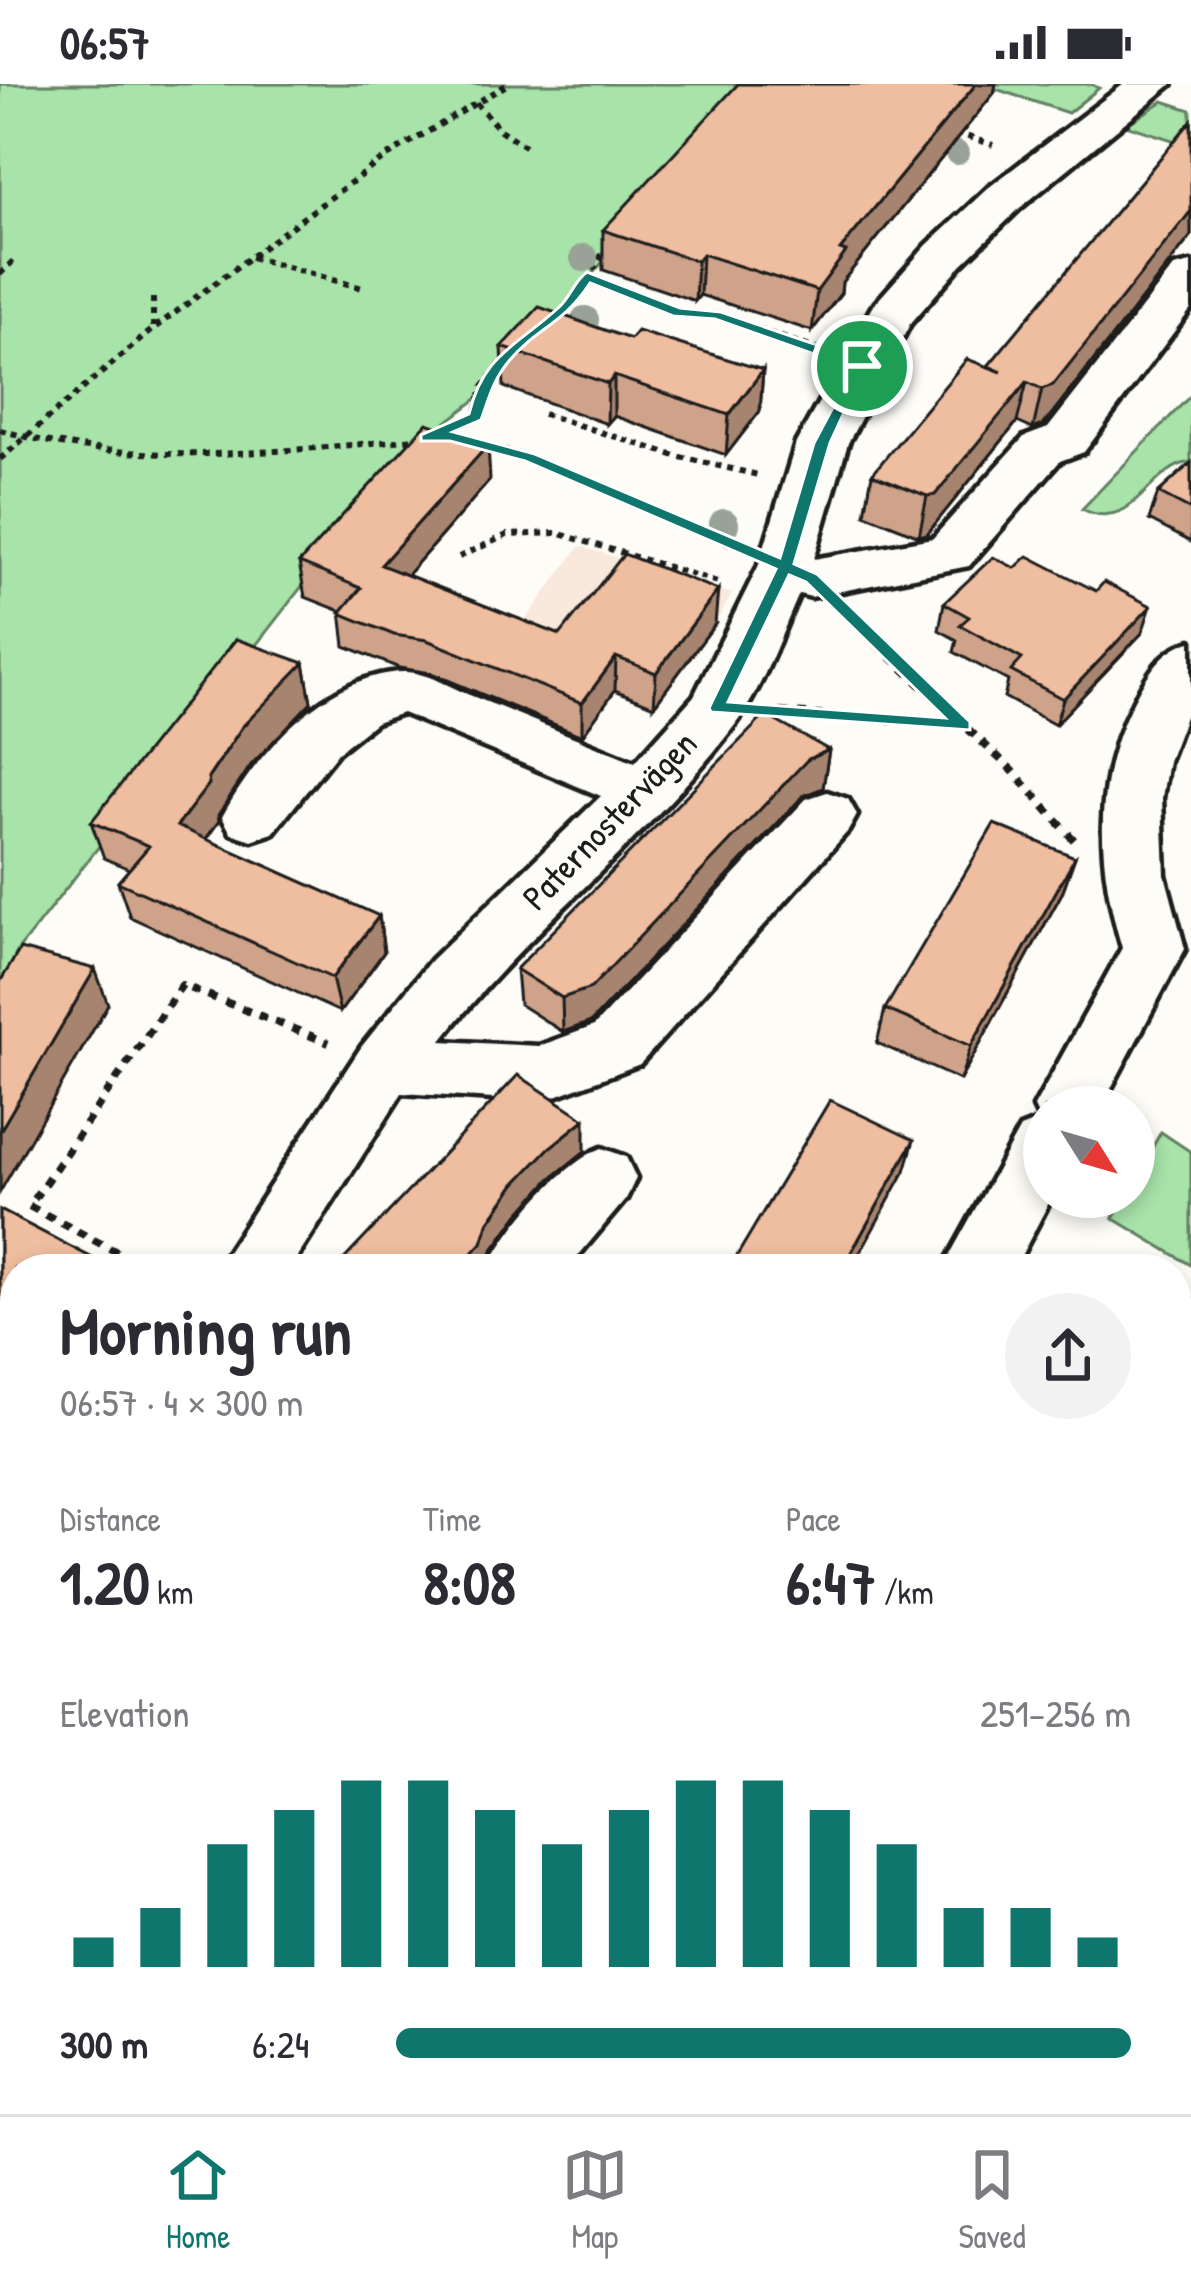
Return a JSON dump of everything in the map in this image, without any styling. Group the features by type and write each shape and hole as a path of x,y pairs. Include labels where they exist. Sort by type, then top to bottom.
{"street":[{"name":"Paternostervägen","path":"261,1254 385,1065 452,978 645,790 717,708 789,581 807,485 822,443 889,318 944,255 1046,161 1151,84"},
{"path":"789,581 950,553 1042,449 1066,440 1191,277"},
{"path":"1082,1086 1173,958 1134,882 1132,801 1142,736 1166,687 1191,661"},
{"path":"252,817 333,719 376,695 406,692 645,790"},
{"path":"385,1065 540,1074 617,1045 826,815"},
{"path":"536,1254 602,1178"},
{"path":"985,1254 1023,1186"}],"path":[{"path":"0,459 153,329 383,158 508,84"},
{"path":"476,103 500,130 526,147"},
{"path":"940,128 1046,161"},
{"path":"552,320 579,293 617,235"},
{"path":"249,257 366,289"},
{"path":"0,274 16,259"},
{"path":"587,276 678,313 716,315 862,366"},
{"path":"153,329 154,298"},
{"path":"427,438 476,417 483,387 506,354 521,343"},
{"path":"543,414 676,456 807,485"},
{"path":"0,430 76,451 142,457 310,452 450,436"},
{"path":"470,442 530,458 789,581 964,726 1013,771 1071,838 1134,882"},
{"path":"0,448 13,446"},
{"path":"459,557 507,535 557,533 789,581"},
{"path":"717,708 964,726"},
{"path":"120,1254 29,1206 182,985 385,1065"}],"shaded area":[{"path":"580,546 732,594 715,624 561,668 506,646"}],"green space":[{"path":"0,84 761,84 490,389 406,453 18,950 0,987"},
{"path":"981,84 1090,84 1099,88 1068,113"},
{"path":"1163,101 1191,110 1191,146 1126,125"},
{"path":"1191,395 1191,462 1163,475 1115,513 1100,515 1082,509"},
{"path":"1161,1132 1191,1152 1191,1254 1173,1254 1113,1218 1155,1218 1155,1143"}],"building":[{"path":"738,84 976,84 840,250 846,252 817,291 702,254 697,261 603,230"},
{"path":"1191,121 1191,211 1053,385 1042,389 1027,382 935,495 872,474 967,359 1002,372 988,366"},
{"path":"539,307 630,339 637,331 763,370 729,415 614,376 608,384 502,347"},
{"path":"427,423 488,445 381,565 560,635 624,554 718,590 656,673 616,657 582,703 427,640 394,635 340,613 361,588 299,563"},
{"path":"1191,463 1191,510 1158,493"},
{"path":"1028,556 1096,591 1104,582 1151,606 1063,699 1011,671 1022,659 960,625 969,617 944,603 993,557 1015,568"},
{"path":"236,639 304,663 242,727 208,778 209,784 177,826 379,916 332,978 118,882 149,846 91,822"},
{"path":"765,715 829,750 808,759 591,988 562,998 516,969"},
{"path":"994,824 1075,857 971,1046 885,1009"},
{"path":"20,949 95,969 0,1131 0,982"},
{"path":"518,1075 585,1119 515,1184 472,1254 349,1254"},
{"path":"830,1100 914,1140 850,1254 738,1254"},
{"path":"0,1210 84,1254 0,1254"}],"route":[{"path":"862,366 716,315 678,313 587,276 566,309 506,354 483,387 476,417 427,438 450,436 530,458 785,567 717,708 964,726 811,578 785,567 822,443 862,366"}]}
